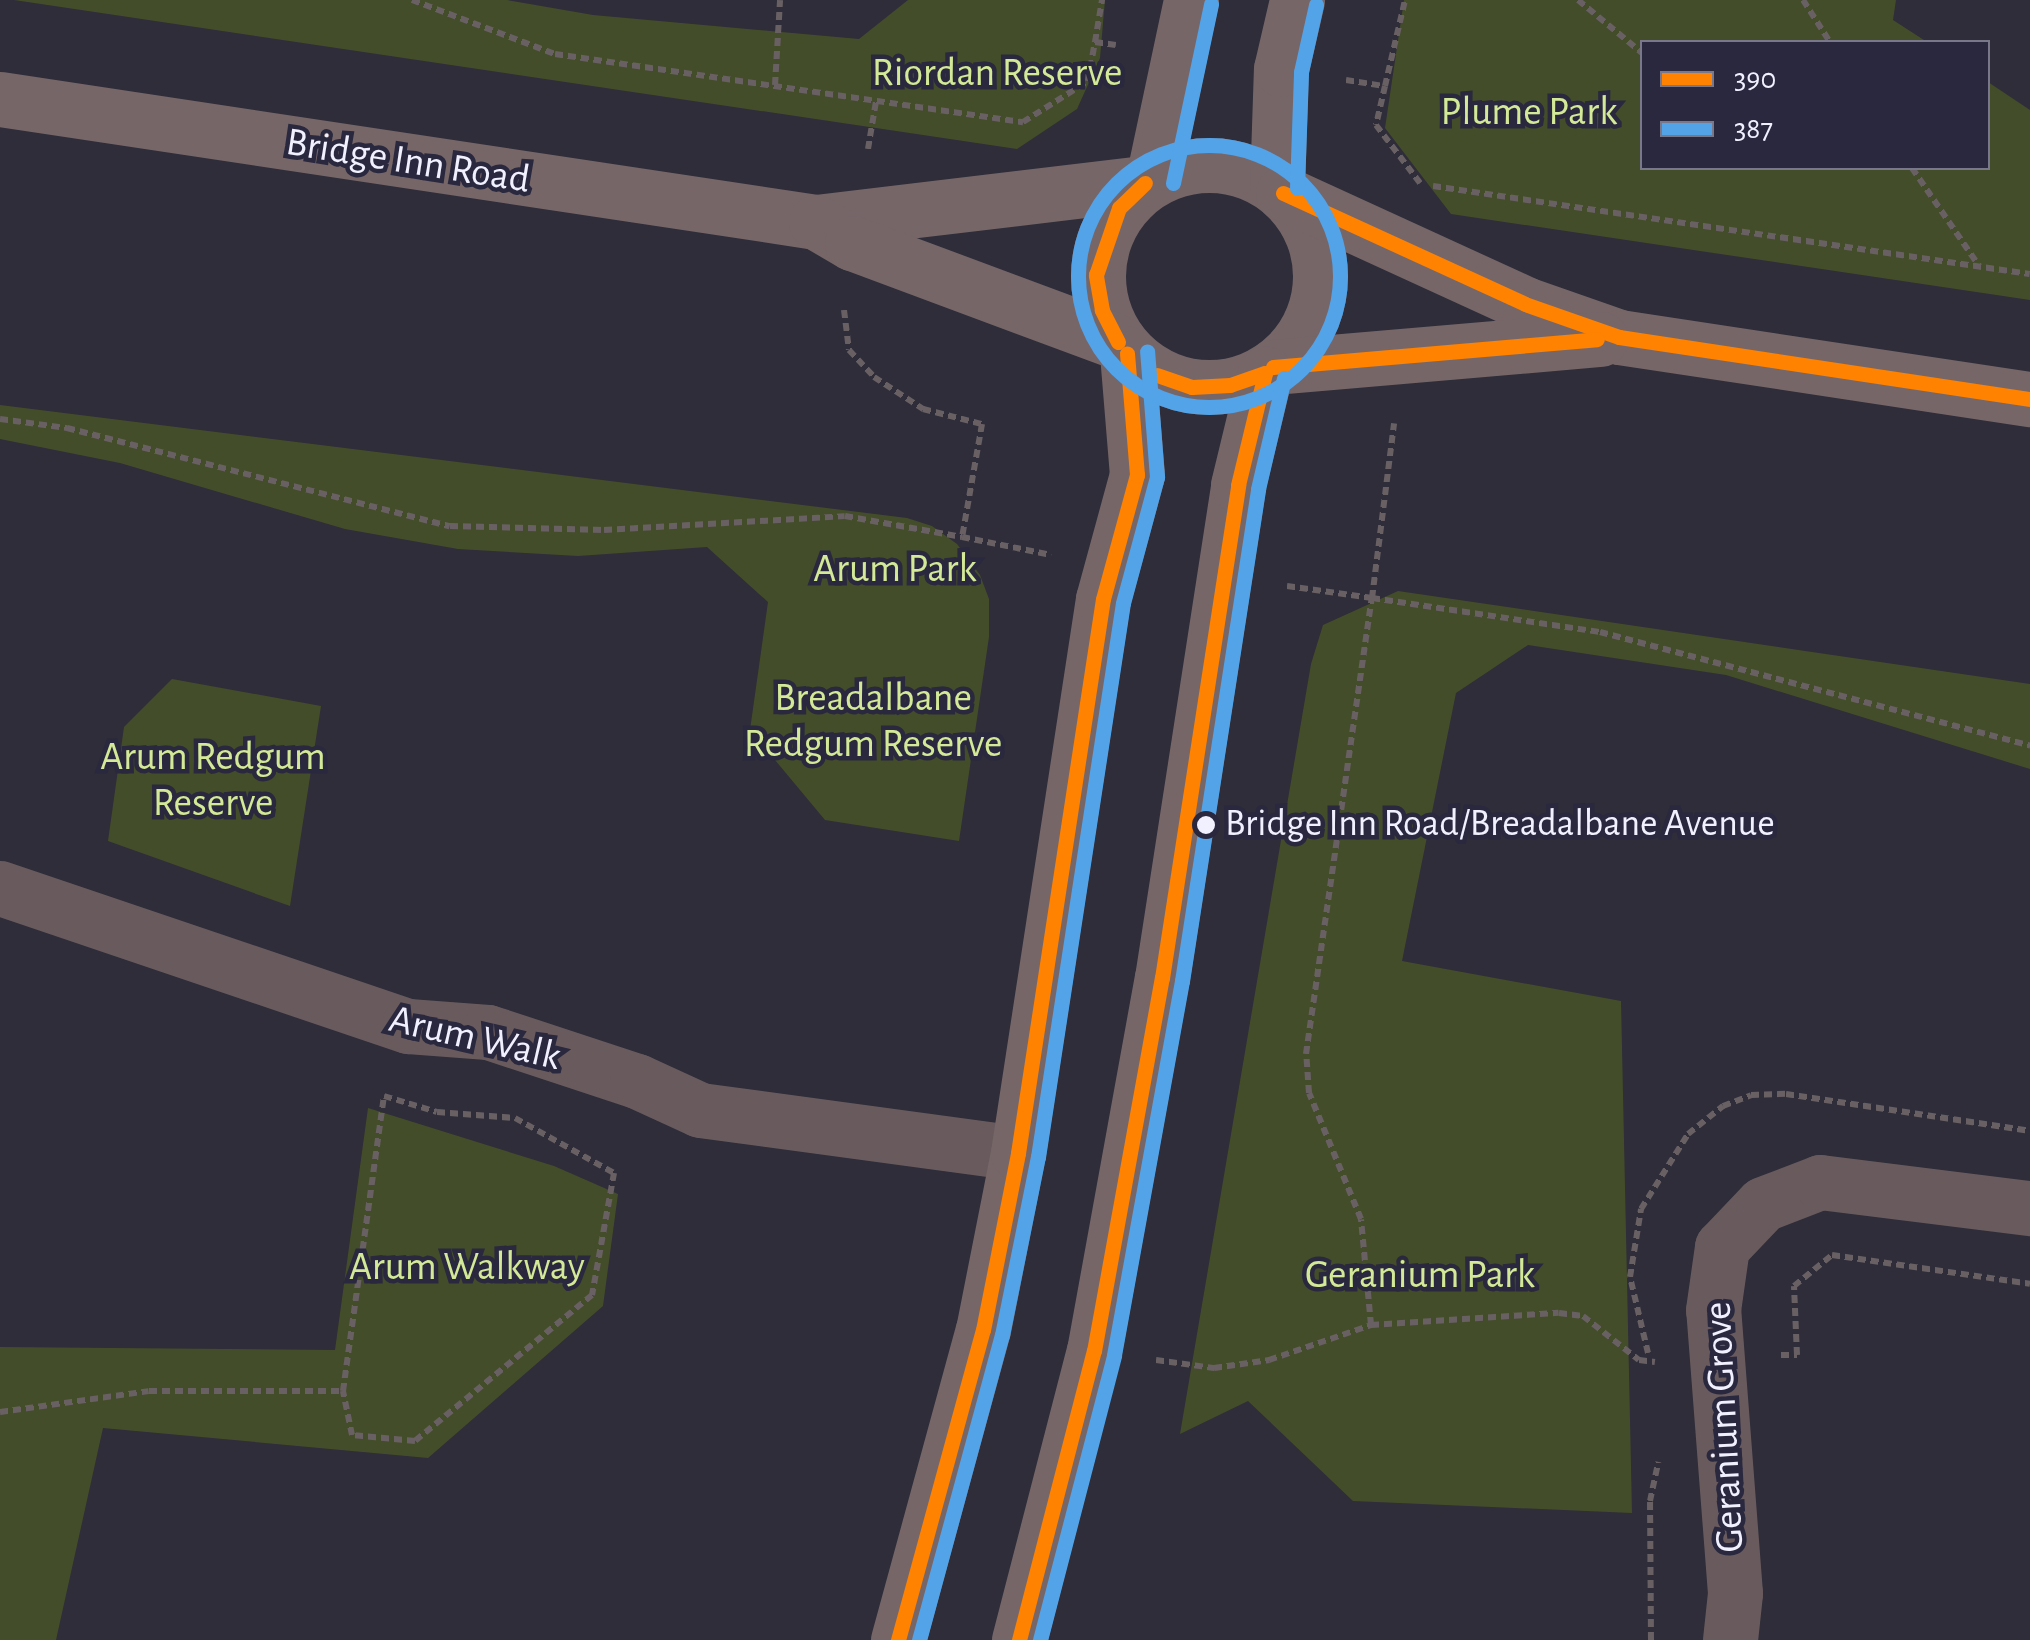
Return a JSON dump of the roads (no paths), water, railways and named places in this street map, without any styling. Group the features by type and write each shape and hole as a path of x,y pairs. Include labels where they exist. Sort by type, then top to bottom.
{"main road":[{"path":"1149,181 1191,0"},
{"path":"1019,1640 1094,1351 1162,978 1238,485 1269,370 1314,315 1320,282 1318,249 1304,218 1280,190 1281,70 1297,0"},
{"name":"Bridge Inn Road","path":"0,99 816,222 1149,181"},
{"path":"898,1640 983,1330 1018,1153 1102,599 1137,475 1122,347 1102,310 1096,275 1102,240 1120,208 1149,181 1216,164 1525,304 1619,337 2030,399"},
{"name":"Bridge Inn Road","path":"816,222 852,243 1122,347"},
{"path":"1122,347 1157,375 1192,387 1230,386 1269,370 1619,337"}],"street":[{"name":"Arum Walk","path":"0,888 408,1026 488,1032 637,1081 700,1110 1018,1153"},
{"name":"Geranium Grove","path":"1730,1640 1734,1574 1713,1310 1722,1247 1763,1204 1820,1182 2030,1208"}],"place":[{"name":"Bridge Inn Road/Breadalbane Avenue","path":"1206,825"}],"park label":[{"name":"Riordan Reserve","path":"997,73"},
{"name":"Plume Park","path":"1529,112"},
{"name":"Arum Park","path":"895,569"},
{"name":"Breadalbane Redgum Reserve","path":"873,721"},
{"name":"Arum Redgum Reserve","path":"213,780"},
{"name":"Arum Walkway","path":"467,1267"},
{"name":"Geranium Park","path":"1420,1275"}]}
